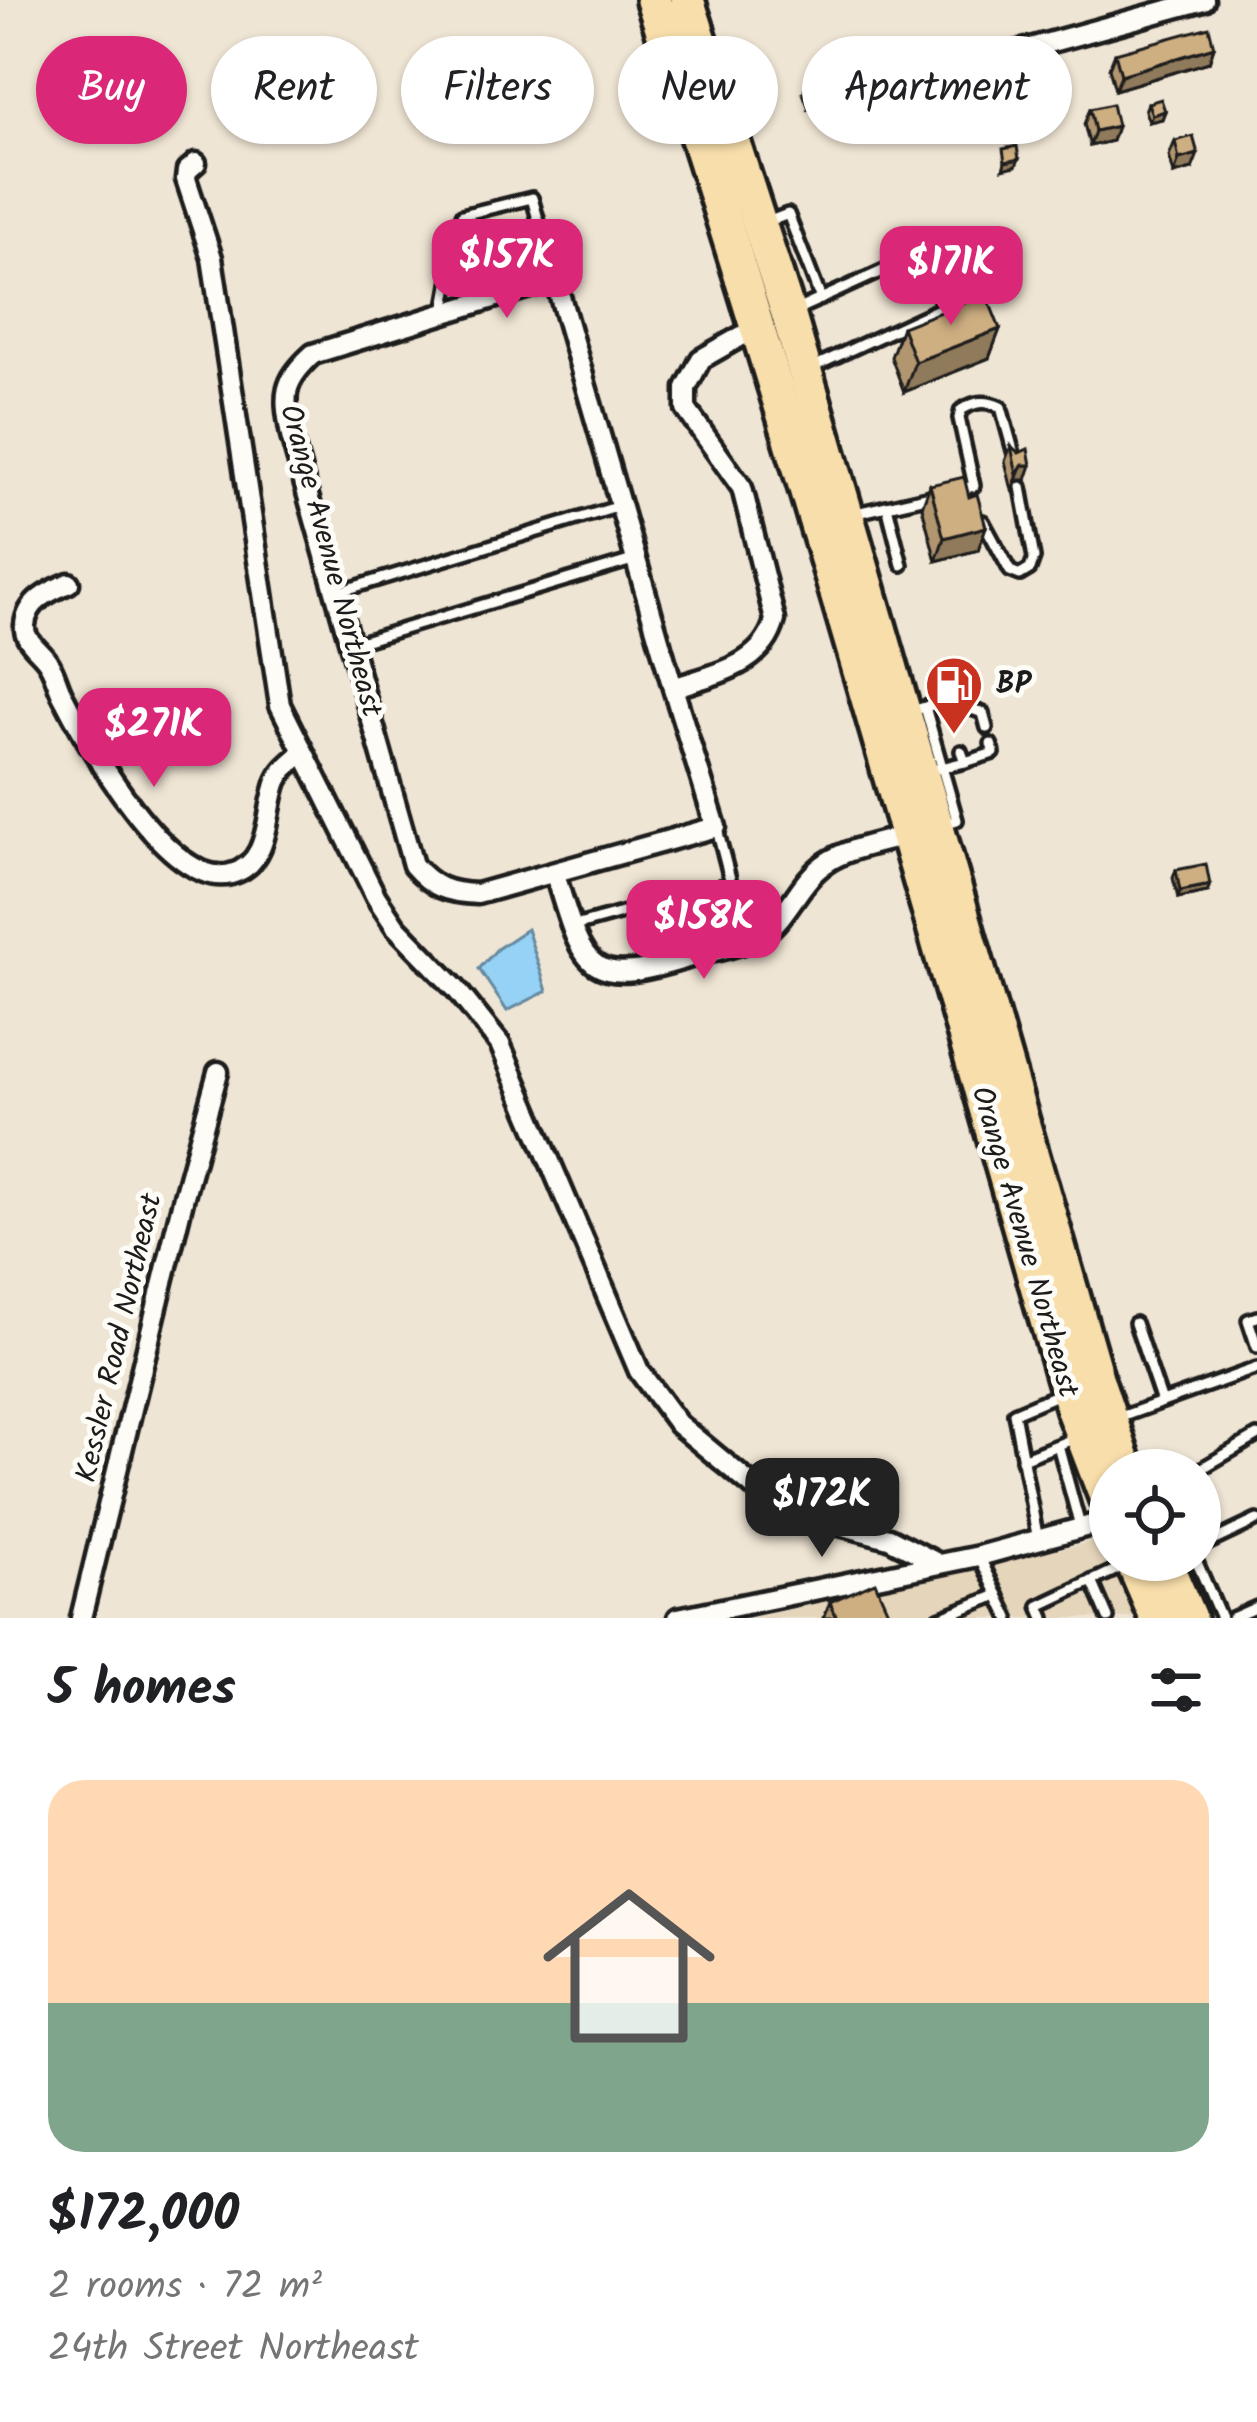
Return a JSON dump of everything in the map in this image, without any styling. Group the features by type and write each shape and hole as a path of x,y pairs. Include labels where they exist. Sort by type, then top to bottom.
{"highway":[{"name":"Orange Avenue Northeast","path":"653,0 772,320 921,831 1084,1434 1102,1449"},
{"name":"Orange Avenue Northeast","path":"687,0 760,225 772,320 805,372 931,770 921,831 1067,1390 1089,1449"},
{"path":"1148,1581 1157,1618"},
{"path":"1159,1581 1189,1618"}],"street":[{"path":"1072,38 1204,0"},
{"path":"196,163 186,179 212,258 275,684 301,754 396,927 456,989 500,1044 639,1371 661,1403 722,1463 785,1507 889,1538 939,1564"},
{"path":"555,279 716,827"},
{"name":"Orange Avenue Northeast","path":"555,279 313,354 296,370 284,395 291,436 413,865 429,884 452,893 477,894 716,827"},
{"path":"673,688 740,664 761,650 775,620 742,488 686,409 686,388 701,359 772,320"},
{"path":"69,583 37,600 25,623 28,639 50,664 77,723 123,792 149,828 184,862 221,875 243,869 254,860 278,781 301,754"},
{"path":"554,874 585,958 619,974 642,973 762,935 826,862 921,831"},
{"name":"Kessler Road Northeast","path":"81,1618 218,1072"},
{"path":"686,1617 979,1556 1089,1527"}],"lane":[{"path":"444,312 462,215 532,198 555,279"},
{"path":"760,225 788,214 821,299"},
{"path":"772,320 922,253 943,307 805,372"},
{"path":"1015,459 1001,407 973,403 961,410 985,528 1010,572 1020,575 1030,569 1034,558 1021,488"},
{"path":"847,515 974,486"},
{"path":"335,593 620,506"},
{"path":"887,506 902,565"},
{"path":"350,645 636,559"},
{"path":"949,701 952,717"},
{"path":"914,710 949,701 983,713 987,728"},
{"path":"931,770 963,756 994,753 991,744"},
{"path":"571,927 731,884 716,827"},
{"path":"1257,1317 1248,1320 1257,1347"},
{"path":"1135,1323 1162,1402"},
{"path":"1022,1459 1257,1368"},
{"path":"1038,1540 1014,1413 1067,1390"},
{"path":"1081,1529 1084,1434"},
{"path":"1221,1457 1257,1437"},
{"path":"1221,1537 1257,1520"},
{"path":"979,1556 1009,1618"},
{"path":"1042,1612 1092,1581 1108,1618"},
{"path":"1205,1581 1221,1618"},
{"path":"939,1618 998,1595"},
{"path":"1232,1618 1257,1607"}],"shaded area":[{"path":"1089,1542 1089,1581 1121,1581 1137,1618 751,1618"}],"water":[{"path":"527,929 547,991 507,1011 479,969 497,949"}],"building":[{"path":"1209,27 1214,47 1121,75 1115,53"},
{"path":"1161,99 1165,111 1152,115 1148,103"},
{"path":"1112,104 1117,126 1095,131 1090,109"},
{"path":"1193,136 1198,154 1179,159 1175,141"},
{"path":"1017,146 1019,159 1005,162 1003,149"},
{"path":"986,294 1000,329 915,362 902,327"},
{"path":"1011,446 1019,453 1028,449 1031,465 1022,465 1017,475"},
{"path":"964,477 969,497 977,494 986,527 944,538 930,485"},
{"path":"1206,864 1210,885 1180,891 1176,870"},
{"path":"875,1582 891,1618 837,1618 830,1602"}],"place":[{"name":"BP","path":"954,736"}]}
